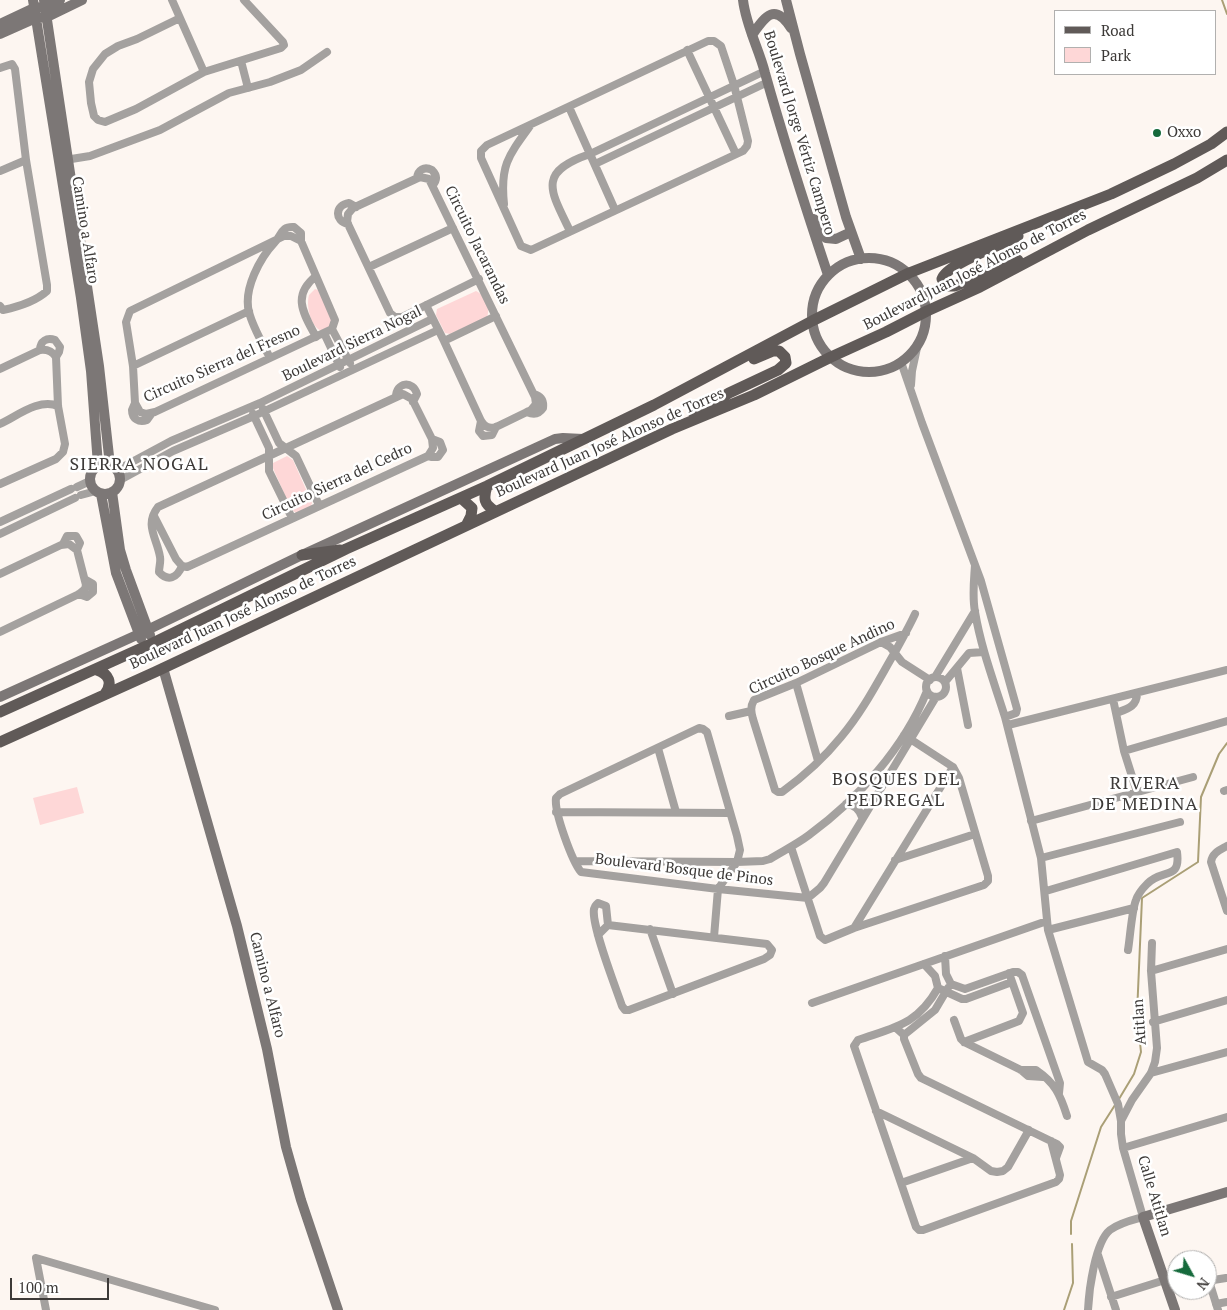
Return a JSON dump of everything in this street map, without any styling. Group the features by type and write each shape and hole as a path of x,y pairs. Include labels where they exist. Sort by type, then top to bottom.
{"main road":[{"name":"Boulevard Juan José Alonso de Torres","path":"0,712 96,670 346,549 488,486 654,405 812,321 909,273 1111,194 1211,144 1227,132"},
{"name":"Boulevard Juan José Alonso de Torres","path":"0,742 163,668 672,429 754,395 980,287 1197,178 1227,160"},
{"path":"1054,216 1004,244 954,266 944,272 943,281 947,286 954,286 1040,250 1065,243"},
{"path":"672,429 708,405 778,370 784,366 786,357 779,351 773,351 700,380"},
{"path":"488,486 484,498 485,502 495,511"},
{"path":"462,498 472,508 467,524"},
{"path":"302,555 346,549"},
{"path":"96,670 104,672 109,678 110,684 105,694"}],"street":[{"path":"0,24 60,0"},
{"path":"0,34 40,8 82,0"},
{"path":"172,0 204,72"},
{"path":"180,18 137,40 118,46 105,54 93,69 89,82 94,116 98,120 105,122 136,109 204,72 281,48 284,45 283,42 244,0"},
{"name":"Boulevard Jorge Vértiz Campero","path":"742,0 765,71 800,194 828,275"},
{"name":"Boulevard Jorge Vértiz Campero","path":"786,0 851,232 861,259"},
{"name":"Camino a Alfaro","path":"40,8 114,467"},
{"path":"752,35 765,17 774,14 783,18 795,36"},
{"path":"708,41 714,41 721,46 734,85 748,141 743,151 531,250 521,246 480,158 481,151 487,145 687,50 708,41"},
{"path":"687,50 736,154"},
{"path":"64,160 90,156 160,130 229,93 270,82 301,70 327,52"},
{"path":"241,61 248,88"},
{"path":"0,68 12,64 15,69 26,160 47,285 47,290 42,295 13,308 3,310 0,306"},
{"path":"570,231 553,193 553,179 559,169 568,162 590,154 765,71"},
{"path":"595,164 768,82"},
{"path":"569,107 615,210"},
{"path":"504,211 502,182 504,168 516,144 531,125"},
{"path":"0,171 26,160"},
{"name":"Camino a Alfaro","path":"64,160 89,362 98,466"},
{"name":"Circuito Jacarandas","path":"426,306 402,317 392,316 346,218 356,207 417,178 426,177 433,185 479,279 534,394 536,404 528,412 496,427 487,427 481,421 438,330"},
{"path":"800,194 826,238 836,239 851,232"},
{"path":"369,267 453,228"},
{"path":"270,358 249,311 250,288 263,256 279,238 291,236 301,241 335,320 332,329 354,369"},
{"name":"Circuito Sierra del Fresno","path":"279,238 130,312 126,322 133,366 136,403 140,412 152,413 332,329"},
{"path":"912,392 912,371 917,348 925,330 927,311 920,289 909,273 899,266 884,260 861,259 845,264 828,275 820,286 814,298 811,311 812,321 816,341 831,357 847,366 865,371 878,370 901,362 917,348"},
{"name":"Circuito Sierra del Fresno","path":"316,276 302,292 301,302 303,310 343,374"},
{"path":"432,319 426,306 479,279"},
{"path":"133,366 249,311"},
{"path":"444,341 496,316"},
{"name":"Boulevard Sierra Nogal","path":"114,467 260,403 432,319 438,330 264,412 173,451 120,480"},
{"path":"407,332 412,342"},
{"path":"0,484 60,456 65,444 58,406 56,357 60,347 53,339 44,340 40,350"},
{"path":"392,339 396,350"},
{"path":"0,369 40,350 49,350 56,357"},
{"path":"901,362 981,581 1017,709 1016,713 1006,721"},
{"name":"Circuito Sierra del Cedro","path":"406,395 413,402 432,439 433,448 428,456 187,567 182,566 179,573 173,578 166,578 159,572 160,555 151,522 156,511 161,506 286,448 396,397 406,395"},
{"path":"260,403 279,443 296,456 319,505"},
{"path":"0,424 40,404 58,406"},
{"path":"250,407 269,448 269,471 292,518"},
{"path":"0,696 144,632 302,555 555,439 584,439"},
{"path":"0,534 78,497 98,492 112,492 118,487 120,480 114,467 98,466 91,472 90,481 98,492 116,573 149,645"},
{"path":"0,522 90,481"},
{"path":"112,492 120,550 144,632"},
{"path":"154,516 176,559 182,566"},
{"path":"0,574 63,544 72,546 77,550 86,580 85,589 79,594 0,632"},
{"path":"975,565 973,595 975,611 984,652 1006,721 1041,858 1046,891 1048,930 1088,1062 1102,1070 1118,1104 1123,1148 1227,1117"},
{"name":"Boulevard Bosque de Pinos","path":"936,697 907,738 824,883 808,898 581,872 575,861 763,861 791,847 808,836 846,804 907,738 930,683 975,611"},
{"path":"906,632 915,614"},
{"name":"Circuito Bosque Andino","path":"906,632 888,666 853,722 804,775 782,792 778,792 751,710 751,704 754,700 796,683 906,632"},
{"path":"956,641 969,653 984,652"},
{"path":"881,642 894,652"},
{"name":"Circuito Bosque Andino","path":"894,652 902,662 930,683"},
{"path":"930,683 931,695 936,697 943,694 945,686 969,653"},
{"path":"888,666 902,667 930,683"},
{"name":"Camino a Alfaro","path":"163,668 237,926 267,1049 286,1147 301,1200 338,1310"},
{"path":"957,668 968,725"},
{"path":"1006,721 1113,699 1227,670"},
{"path":"930,683 939,677 945,686 962,691"},
{"path":"796,683 818,761"},
{"path":"1116,713 1134,705 1137,700 1137,693"},
{"path":"1113,699 1124,751 1137,792"},
{"name":"Circuito Bosque Andino","path":"729,716 751,710"},
{"path":"1124,751 1227,721"},
{"path":"575,861 556,812 556,798 560,794 699,728 704,729 707,732 740,850 737,862 718,889 714,937"},
{"path":"791,847 822,939 825,940 988,881 959,778 952,766 907,738"},
{"path":"658,748 676,812"},
{"path":"854,928 952,766"},
{"path":"1031,821 1193,776"},
{"path":"856,794 861,803 871,802"},
{"path":"846,804 854,806 862,817"},
{"path":"556,812 730,813"},
{"path":"1041,858 1180,822"},
{"path":"895,860 975,834"},
{"path":"1227,846 1216,852 1211,862 1225,896 1227,912"},
{"path":"1046,891 1177,852 1177,868 1174,871 1154,878 1136,899 1128,950"},
{"path":"634,878 632,870 635,862"},
{"path":"598,903 606,906 608,925 767,944 772,950 770,956 764,960 625,1010 598,935 594,912 594,908 598,903"},
{"path":"1048,930 1134,908"},
{"path":"812,1003 1047,921"},
{"path":"598,935 608,925"},
{"path":"650,929 673,994"},
{"name":"Atitlan","path":"1121,1120 1151,1073 1155,1062 1157,1048 1151,971 1152,943"},
{"path":"1151,971 1227,949"},
{"path":"945,956 946,970 951,984"},
{"path":"895,1027 904,1035 921,1078 1060,1147 1056,1158 1060,1179 923,1230 919,1230 916,1227 854,1046 858,1040 895,1027 905,1024 927,1006 938,988 935,976 924,964"},
{"path":"951,984 965,988 1009,973 1018,972 1022,975 1061,1087 1059,1093"},
{"path":"964,1042 1019,1021 1023,1013 1009,973"},
{"path":"938,988 966,999 1012,982"},
{"path":"904,1035 935,1010 951,984"},
{"path":"1154,1022 1227,1000"},
{"path":"954,1020 964,1042 1022,1070 1036,1070 1059,1093 1067,1116"},
{"path":"1151,1073 1227,1052"},
{"path":"1046,1079 1058,1078"},
{"path":"1118,1104 1132,1100"},
{"path":"876,1111 973,1158 991,1171 1003,1171 1012,1162 1029,1130"},
{"name":"Calle Atitlan","path":"1123,1148 1142,1217 1175,1310"},
{"path":"901,1183 973,1158"},
{"path":"1088,1310 1098,1254 1103,1238 1113,1228 1142,1217 1227,1192"},
{"path":"1098,1254 1116,1310"},
{"path":"46,1310 36,1258 215,1310"},
{"path":"1217,1280 1226,1278"},
{"path":"1111,1297 1165,1280"},
{"path":"1217,1307 1227,1302"}],"green space":[{"path":"315,289 318,290 333,321 333,325 322,331 314,325 308,304 309,295"},
{"path":"476,291 482,295 486,302 487,317 450,334 445,333 436,315 437,309"},
{"path":"287,456 293,460 312,503 311,506 296,513 291,509 272,466 273,463"},
{"path":"77,787 84,813 40,825 33,798"}],"waterway":[{"path":"1222,0 1227,14"},
{"path":"1119,1099 1134,1074 1141,1052 1137,1014 1142,898 1198,862 1201,797 1219,754 1227,743"},
{"path":"1071,1234 1071,1221 1101,1127 1115,1105"},
{"path":"1064,1310 1073,1283 1072,1244"}],"place":[{"name":"Oxxo","path":"1157,133"}],"district":[{"name":"SIERRA NOGAL","path":"139,465"},
{"name":"BOSQUES DEL PEDREGAL","path":"896,790"},
{"name":"RIVERA DE MEDINA","path":"1145,794"}]}
